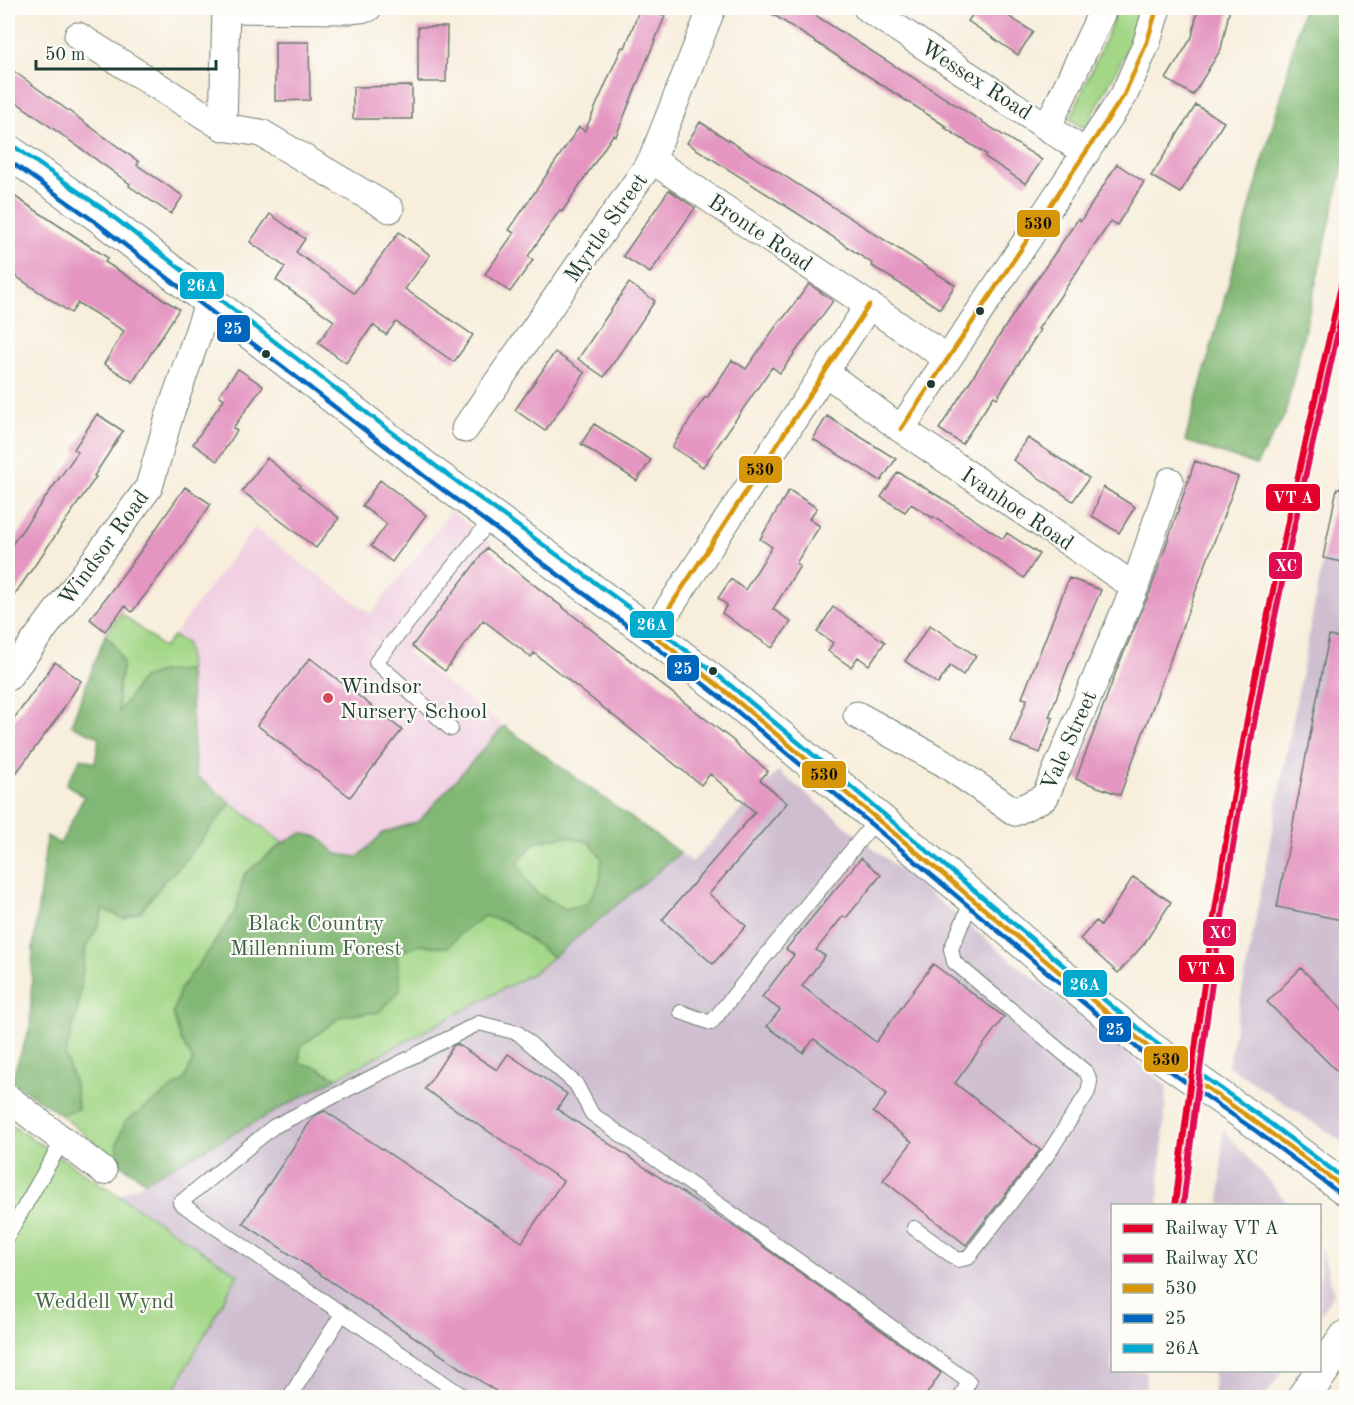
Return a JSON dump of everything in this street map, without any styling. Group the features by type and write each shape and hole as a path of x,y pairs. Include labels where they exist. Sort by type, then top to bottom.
{"main road":[{"path":"8,151 98,215 432,473 652,634 725,691 1147,1046 1347,1189"},
{"path":"1303,1398 1347,1337"}],"street":[{"path":"223,127 226,8 350,10 368,8"},
{"name":"Myrtle Street","path":"465,429 652,160 712,8"},
{"name":"Wessex Road","path":"867,8 1086,153"},
{"path":"1048,126 1104,8"},
{"path":"901,429 1124,95 1147,42 1157,8"},
{"path":"78,36 223,127 261,133 390,210"},
{"name":"Bronte Road","path":"652,160 947,358"},
{"name":"Windsor Road","path":"8,677 149,487 169,417 209,301"},
{"path":"652,634 869,305"},
{"name":"Ivanhoe Road","path":"825,372 901,429 1135,587"},
{"name":"Vale Street","path":"857,715 944,763 1015,812 1045,797 1135,587 1170,481"},
{"path":"8,1098 103,1171"}],"lane":[{"path":"451,729 376,662 493,517"},
{"path":"681,1012 711,1023 877,819"},
{"path":"914,1228 958,1260 968,1258 1048,1154 1088,1092 1090,1082 1087,1073 954,962 951,949 973,898"},
{"path":"466,1398 180,1203 273,1127 479,1023 518,1033 576,1084 592,1114 969,1382 960,1398"},
{"path":"8,1235 63,1140"},
{"path":"289,1398 342,1314"}],"shaded area":[{"path":"1346,437 1346,1144 1228,1066"},
{"name":"Windsor Nursery School","path":"451,511 491,543 406,653 504,726 351,897 196,775 187,645 173,636 254,528 371,614"},
{"path":"778,771 1167,1086 1158,1204 1111,1204 1111,1372 1147,1372 1145,1397 170,1397 238,1274 120,1195 533,973 680,853 692,862"},
{"path":"1223,1129 1288,1204 1220,1204"},
{"path":"1321,1247 1334,1293 1321,1313"},
{"path":"1214,1372 1282,1372 1265,1397 1213,1398"}],"green space":[{"path":"1117,8 1141,8 1134,37 1085,129 1070,120"},
{"path":"1303,8 1346,8 1346,154 1285,415 1256,465 1185,441 1286,78"},
{"path":"121,613 164,648 173,636 187,644 189,670 161,672 127,700 119,713 118,691 123,662 114,644 105,635"},
{"name":"Black Country Millennium Forest","path":"105,635 114,644 123,663 118,691 119,712 142,678 161,672 189,670 196,775 231,803 141,911 124,919 103,909 99,924 86,947 78,1007 65,1056 75,1084 78,1109 60,1114 11,1081 30,1027 33,948 47,836 60,844 84,797 66,784 81,758 95,763 99,737 71,725"},
{"name":"Black Country Millennium Forest","path":"504,726 680,853 553,957 508,923 485,916 464,930 448,947 417,945 397,954 401,990 379,1012 342,1016 301,1046 299,1063 316,1067 337,1078 145,1181 120,1164 117,1144 125,1122 184,1080 193,1060 181,1040 173,1014 180,989 236,910 244,875 283,843 302,833 318,837 337,854 358,857 383,833 419,821","holes":["564,836 589,842 602,858 600,881 587,904 565,909 536,893 526,881 518,863 534,843"]},
{"path":"231,803 283,843 244,875 236,910 211,948 181,1040 193,1060 184,1080 143,1109 117,1144 120,1164 60,1114 78,1108 75,1084 65,1056 78,1007 86,947 99,924 103,909 124,919 141,911"},
{"path":"564,836 589,842 602,858 600,881 587,904 565,909 536,893 526,881 518,863 534,843"},
{"path":"484,915 508,923 553,957 533,973 337,1078 316,1067 299,1064 301,1046 342,1016 379,1012 396,954 417,945 448,947 464,930"},
{"name":"Weddell Wynd","path":"8,1123 238,1274 170,1397 8,1397"}],"building":[{"path":"640,8 665,16 616,136 613,135 562,212 560,210 528,256 533,260 510,292 485,274 514,233 509,230 579,127 585,131 622,47 625,48"},
{"path":"763,8 804,8 1042,160 1026,184 985,157 986,154 945,128 947,127"},
{"path":"977,8 996,8 1033,32 1018,55 968,21"},
{"path":"1198,8 1230,8 1221,49 1193,95 1166,79 1192,37"},
{"path":"418,27 447,27 446,82 418,82"},
{"path":"275,42 309,42 310,100 275,101"},
{"path":"8,67 139,162 137,165 183,196 171,214 129,186 130,184 8,96"},
{"path":"412,86 412,119 353,119 353,87"},
{"path":"1196,105 1224,122 1180,193 1151,176"},
{"path":"700,122 955,285 940,309 687,143"},
{"path":"1117,164 1144,182 1117,225 1111,221 1038,329 1040,330 997,398 994,396 962,444 939,429 1018,307 1078,219 1081,221"},
{"path":"669,190 695,208 650,273 623,256"},
{"path":"8,192 108,258 105,262 179,309 133,382 104,364 124,331 78,303 71,313 8,271"},
{"path":"270,214 305,239 296,252 354,293 399,232 430,255 405,289 473,335 454,362 396,322 386,335 373,325 346,363 318,343 334,321 276,280 285,267 250,242"},
{"path":"629,283 655,301 604,377 578,359"},
{"path":"809,284 833,301 780,373 772,367 703,467 672,447 732,360 746,369"},
{"path":"555,352 585,373 545,431 515,410"},
{"path":"238,369 263,386 233,428 237,431 217,461 193,444 224,399 219,395"},
{"path":"97,414 123,431 94,476 96,477 8,604 8,550 78,452 74,449"},
{"path":"827,416 896,459 881,481 813,439"},
{"path":"594,424 651,460 637,481 581,444"},
{"path":"1028,438 1089,478 1073,501 1013,460"},
{"path":"267,458 339,518 316,548 242,491"},
{"path":"1195,461 1238,477 1120,795 1076,779 1119,664 1150,592"},
{"path":"898,472 950,503 1003,539 1007,533 1039,554 1024,578 934,517 911,504 905,512 881,497"},
{"path":"380,480 426,515 392,562 371,546 387,524 362,506"},
{"path":"185,487 211,504 132,612 125,606 105,631 90,619"},
{"path":"1103,487 1135,507 1119,533 1092,516"},
{"path":"1337,488 1347,489 1347,563 1323,558"},
{"path":"789,490 817,508 809,519 820,526 796,563 800,566 773,609 791,622 772,648 722,613 727,605 718,598 731,579 745,590 772,547 760,539"},
{"path":"487,548 735,742 768,771 760,780 787,803 709,894 746,926 713,964 662,920 755,812 710,774 701,785 534,653 531,657 483,620 445,671 412,646"},
{"path":"1069,578 1101,590 1049,717 1053,718 1040,753 1011,742 1027,699 1022,698"},
{"path":"833,607 885,642 869,665 858,657 851,667 828,651 833,643 817,632"},
{"path":"930,625 976,656 963,675 950,666 938,684 905,661"},
{"path":"1329,636 1347,639 1347,921 1277,907"},
{"path":"310,658 402,730 350,797 257,725"},
{"path":"55,662 81,681 58,717 8,784 8,727"},
{"path":"861,858 881,875 846,918 843,916 816,950 825,956 802,986 876,1042 933,964 1004,1017 955,1083 1040,1150 966,1245 883,1180 912,1142 873,1112 887,1094 814,1039 803,1053 767,1026 780,1010 762,997 794,955 786,949"},
{"path":"1133,877 1171,902 1144,944 1118,973 1080,939 1096,921 1101,926"},
{"path":"1301,968 1347,1014 1347,1081 1267,1002"},
{"path":"457,1044 497,1070 508,1054 567,1094 557,1109 754,1240 941,1373 924,1398 506,1398 243,1223 314,1116 325,1111 522,1242 563,1181 425,1089 453,1046"}],"transit line":[{"name":"530","path":"901,429 1124,95 1147,42 1157,8"},
{"name":"26A","path":"12,145 103,209 437,467 657,628 730,685 1152,1040 1346,1180"},
{"name":"25","path":"8,160 94,221 428,479 647,640 720,697 1142,1052 1256,1131 1342,1195"},
{"path":"1175,1204 1210,943 1242,747 1276,577 1346,264"},
{"name":"530","path":"652,634 869,305"},
{"name":"530","path":"652,634 725,691 1147,1046 1346,1189"}],"rail line":[{"name":"XC","path":"1183,1204 1218,945 1249,751 1281,588 1346,296"}],"place":[{"name":"Windsor Nursery School","path":"328,698"}]}
